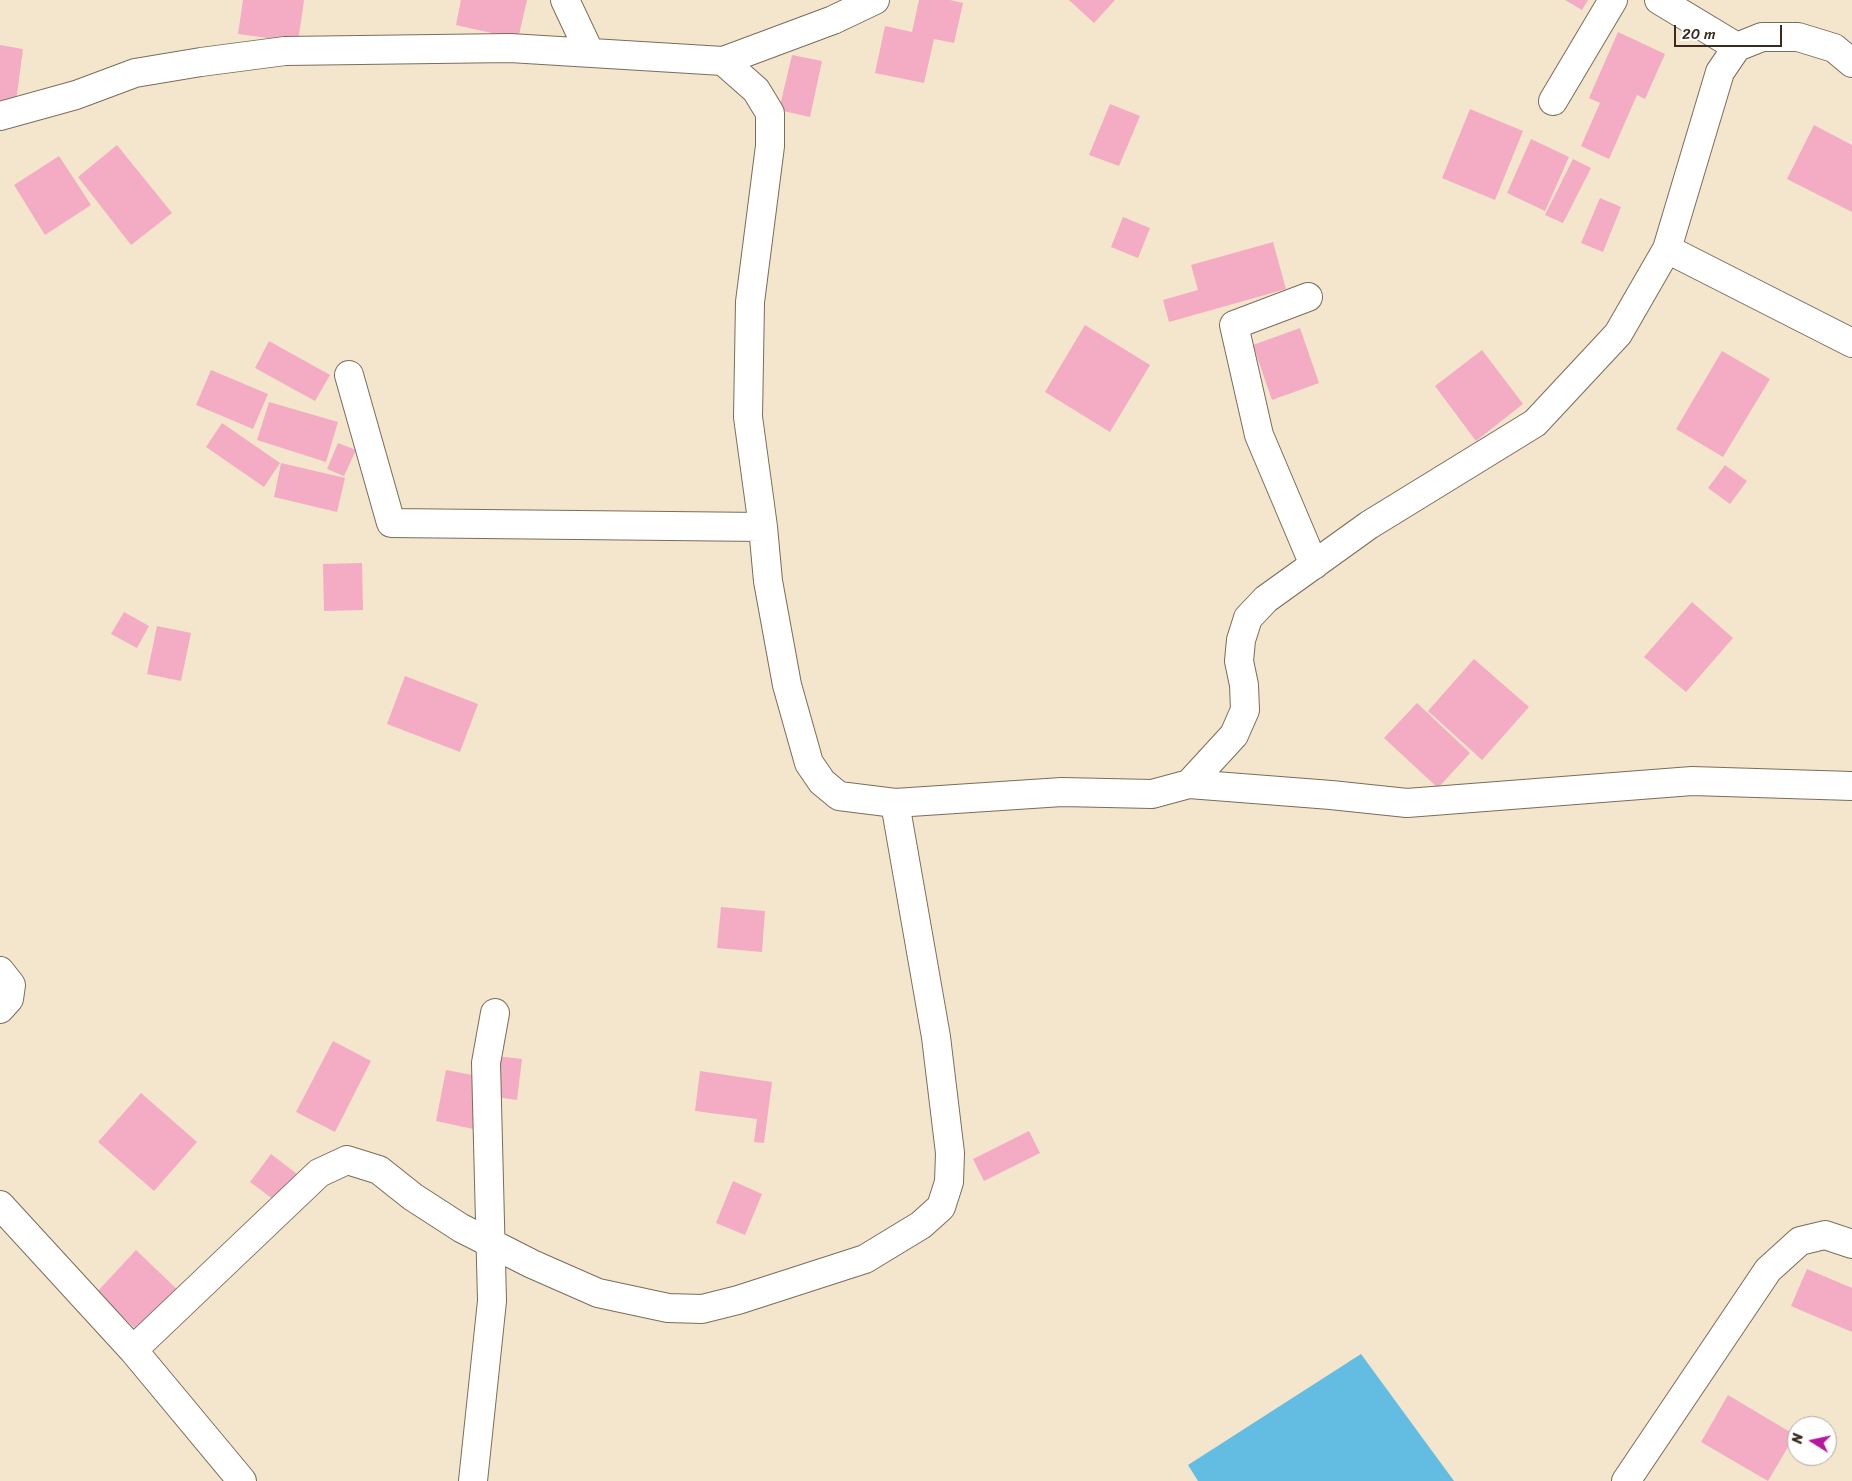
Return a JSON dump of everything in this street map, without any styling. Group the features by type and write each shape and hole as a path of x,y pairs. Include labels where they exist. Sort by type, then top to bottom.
{"street":[{"path":"565,0 589,51"},
{"path":"0,116 76,94 135,73 285,51 510,48 589,51 652,58 724,61 833,20 875,0"},
{"path":"1553,101 1613,0"},
{"path":"1659,0 1738,47"},
{"path":"1189,784 1234,735 1245,710 1240,661 1241,640 1248,618 1266,599 1369,524 1535,423 1618,334 1667,249 1720,72 1738,47 1762,37 1798,37 1834,48 1852,63"},
{"path":"724,61 756,90 770,113 770,146 750,302 748,408 768,581 787,685 809,763 822,782 839,796 895,802 1062,792 1152,794 1189,784 1406,803 1692,781 1852,786"},
{"path":"1667,249 1852,343"},
{"path":"1308,297 1234,325 1259,435 1314,565"},
{"path":"349,375 391,523 763,527"},
{"path":"133,1350 319,1173 346,1160 379,1170 413,1197 461,1228 532,1264 598,1293 668,1308 702,1309 738,1300 865,1259 921,1225 941,1207 949,1182 950,1153 936,1036 895,802"},
{"path":"0,971 11,985 9,999 0,1009"},
{"path":"473,1481 492,1301 486,1063 494,1013"},
{"path":"0,1205 133,1350 242,1481"},
{"path":"1626,1481 1768,1270 1800,1241 1825,1235 1852,1244"}],"water":[{"path":"1361,1354 1454,1481 1198,1481 1188,1465"}],"building":[{"path":"243,0 304,0 298,42 238,34"},
{"path":"461,0 527,0 518,39 456,25"},
{"path":"919,0 950,0 963,3 954,43 934,39 924,83 875,73 885,26 912,32"},
{"path":"1069,0 1115,0 1094,23"},
{"path":"1565,0 1588,0 1582,10"},
{"path":"1618,32 1665,54 1645,99 1637,95 1609,159 1581,146 1600,103 1589,98"},
{"path":"0,45 23,49 16,102 0,100"},
{"path":"792,55 822,61 810,117 779,110"},
{"path":"1110,104 1140,116 1119,166 1089,155"},
{"path":"1470,109 1523,131 1495,200 1442,178"},
{"path":"1814,125 1852,145 1852,212 1787,179"},
{"path":"1531,139 1569,157 1545,211 1507,193"},
{"path":"117,145 172,213 131,245 78,177"},
{"path":"59,156 91,205 45,235 14,185"},
{"path":"1573,159 1591,168 1563,223 1545,215"},
{"path":"1600,198 1621,207 1603,252 1581,243"},
{"path":"1123,217 1150,228 1138,258 1111,247"},
{"path":"1273,242 1286,289 1169,322 1163,300 1198,290 1191,265"},
{"path":"1085,325 1150,365 1110,432 1045,392"},
{"path":"1300,328 1319,383 1272,400 1253,345"},
{"path":"269,341 330,375 315,401 255,368"},
{"path":"1482,350 1523,404 1476,441 1435,386"},
{"path":"1722,351 1770,379 1723,457 1676,429"},
{"path":"211,370 268,394 253,429 196,405"},
{"path":"269,402 338,422 326,462 257,440"},
{"path":"222,423 280,463 264,487 206,447"},
{"path":"338,443 356,450 344,476 327,469"},
{"path":"281,463 345,478 337,512 274,497"},
{"path":"1725,465 1747,481 1730,504 1708,488"},
{"path":"362,563 363,610 324,611 323,564"},
{"path":"1692,602 1733,638 1686,692 1644,657"},
{"path":"124,612 149,626 137,648 111,634"},
{"path":"157,626 191,633 181,681 147,674"},
{"path":"1474,659 1529,707 1482,760 1428,711"},
{"path":"405,676 478,704 460,752 387,724"},
{"path":"1417,703 1470,753 1438,788 1384,738"},
{"path":"721,907 765,911 762,952 717,948"},
{"path":"333,1041 371,1061 335,1132 296,1112"},
{"path":"496,1056 522,1059 517,1100 490,1096"},
{"path":"446,1070 483,1077 473,1129 436,1121"},
{"path":"700,1071 772,1082 764,1143 754,1142 757,1119 695,1111"},
{"path":"141,1093 197,1142 154,1191 98,1142"},
{"path":"1029,1131 1040,1153 984,1181 973,1159"},
{"path":"271,1154 297,1174 277,1202 250,1182"},
{"path":"733,1181 762,1194 745,1235 716,1223"},
{"path":"136,1250 183,1295 143,1336 97,1292"},
{"path":"1807,1269 1852,1288 1852,1332 1791,1306"},
{"path":"1728,1395 1787,1430 1787,1449 1768,1481 1701,1442"}]}
